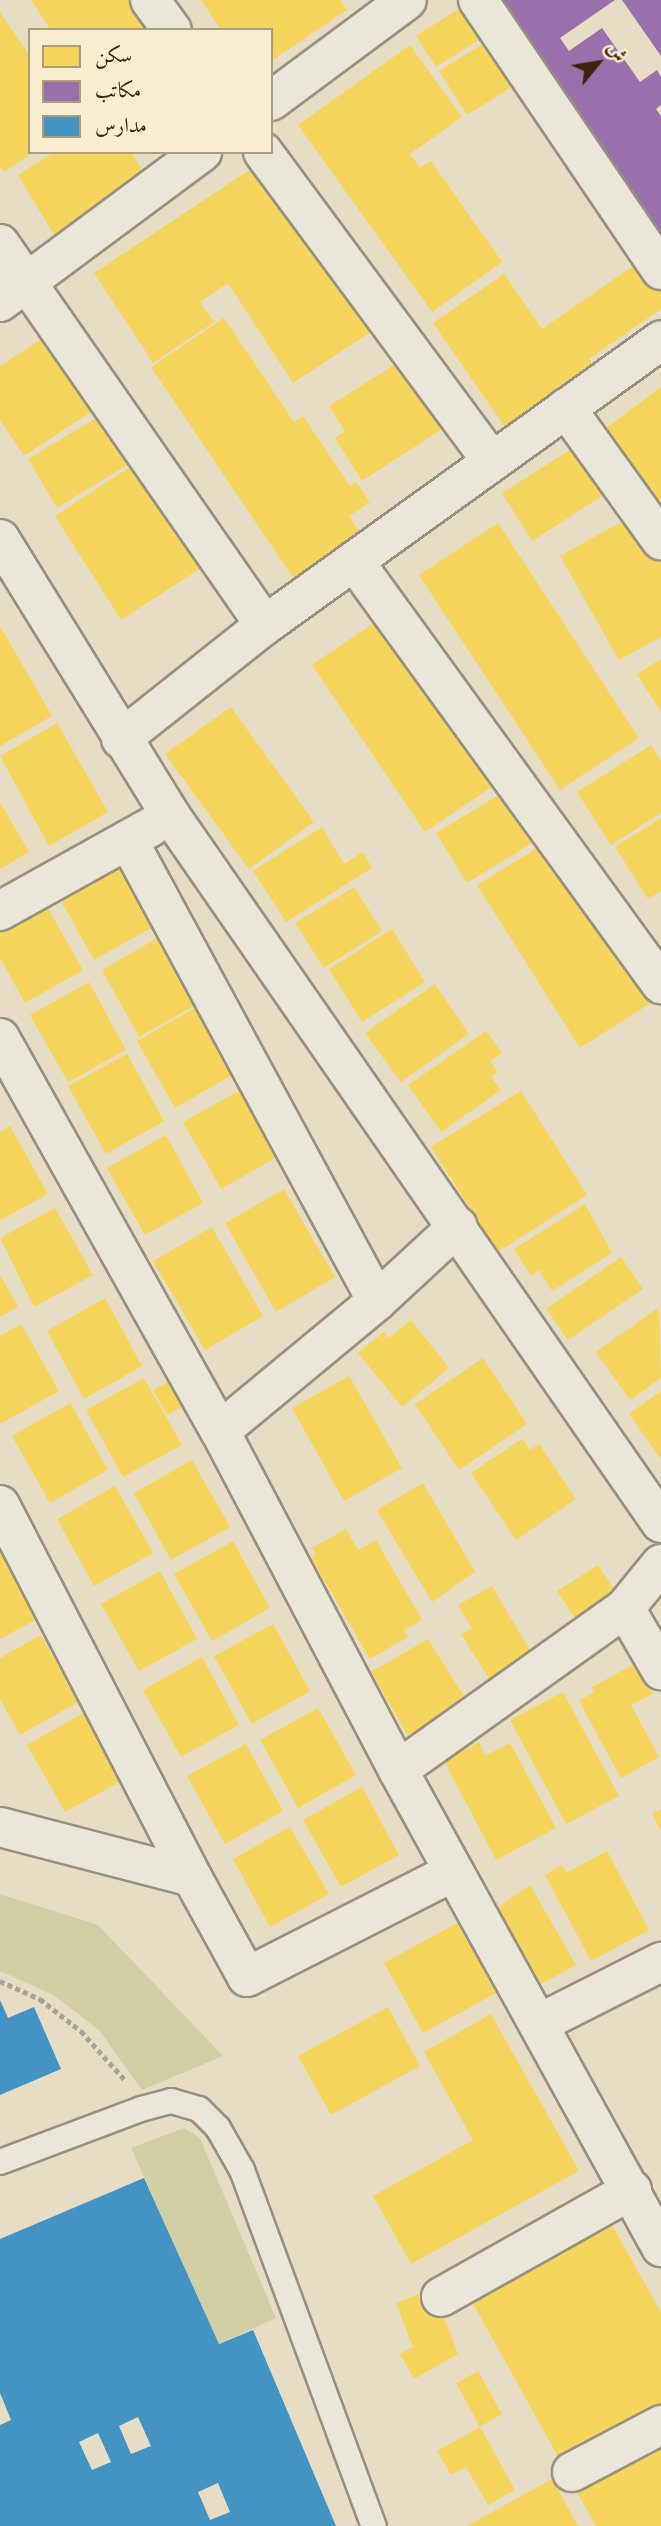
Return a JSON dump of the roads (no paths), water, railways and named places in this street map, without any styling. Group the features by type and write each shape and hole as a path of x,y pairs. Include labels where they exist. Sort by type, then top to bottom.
{"street":[{"path":"150,0 171,28"},
{"path":"273,100 407,0"},
{"path":"478,0 661,270"},
{"path":"14,292 199,154"},
{"path":"264,154 492,462"},
{"path":"0,244 14,292 265,625"},
{"path":"121,739 265,625 661,340"},
{"path":"566,408 661,540"},
{"path":"0,539 171,816 458,1226 661,1523"},
{"path":"354,561 661,984"},
{"path":"0,911 171,816"},
{"path":"128,840 377,1301"},
{"path":"0,1038 220,1431 453,1872 540,2023 661,2247"},
{"path":"220,1431 377,1301 458,1226"},
{"path":"0,1505 192,1877 247,1977 453,1872"},
{"path":"398,1770 625,1608 661,1564"},
{"path":"625,1608 661,1670"},
{"path":"0,1827 192,1877"},
{"path":"540,2023 661,1962"},
{"path":"441,2297 632,2190"},
{"path":"572,2472 661,2425"}],"lane":[{"path":"0,2162 141,2109 171,2101 199,2109 218,2128 242,2170 374,2526"}]}
